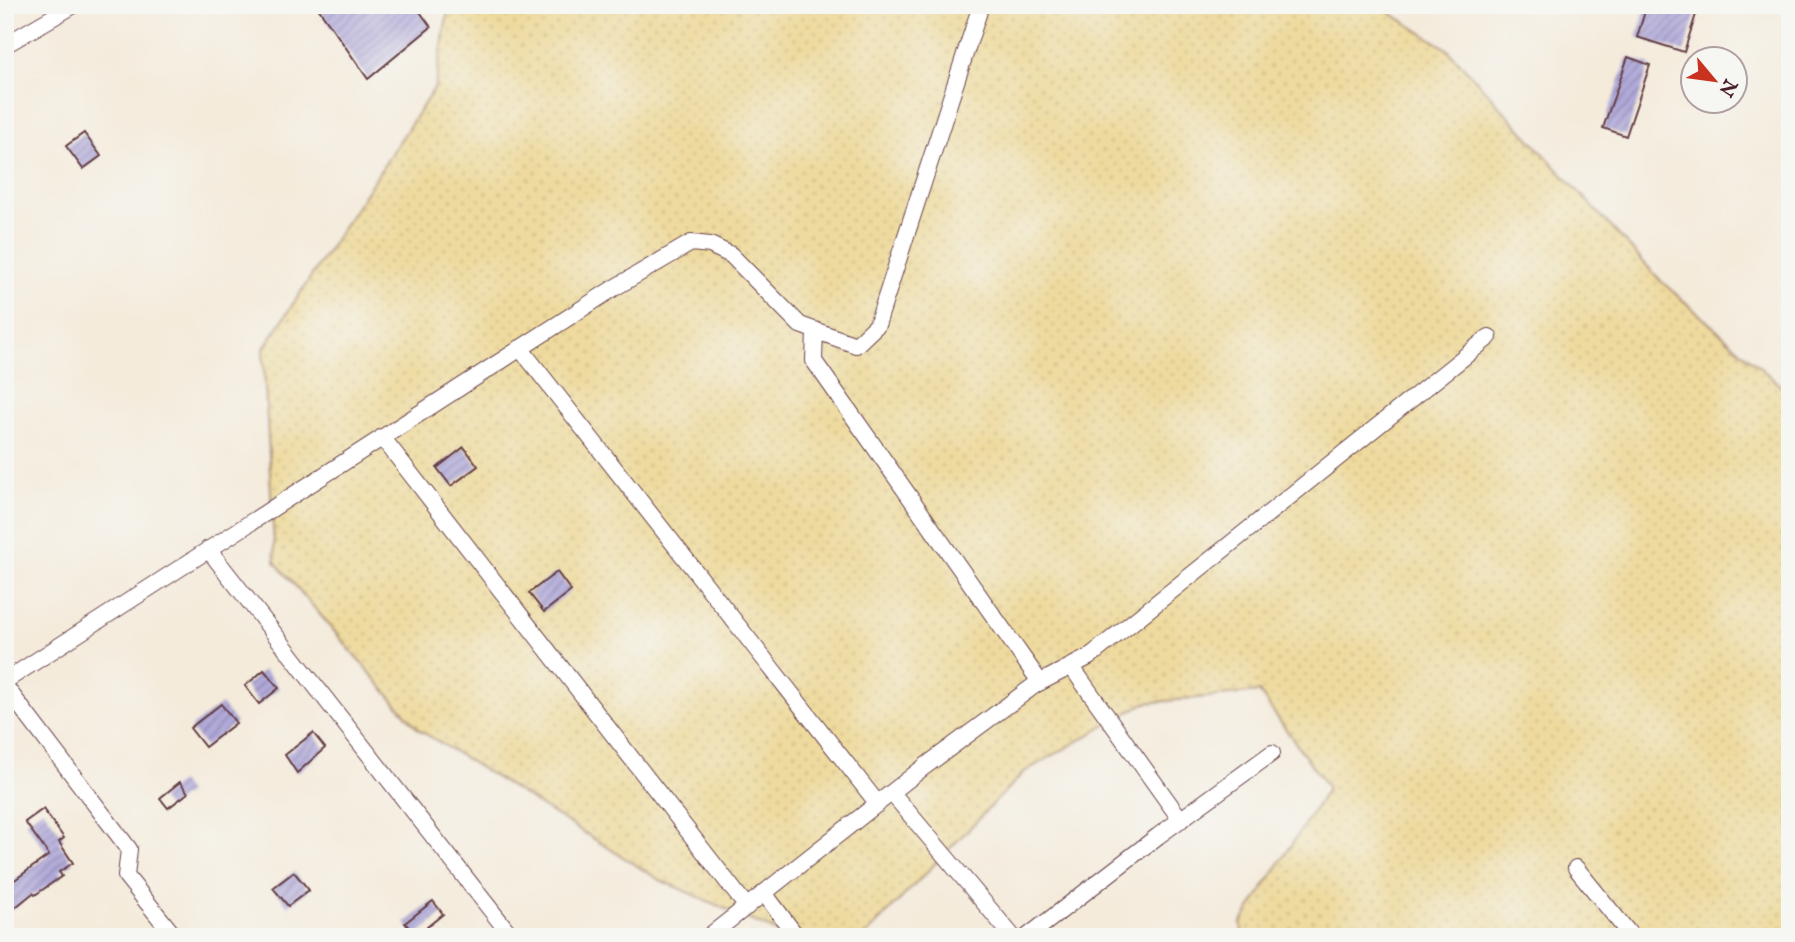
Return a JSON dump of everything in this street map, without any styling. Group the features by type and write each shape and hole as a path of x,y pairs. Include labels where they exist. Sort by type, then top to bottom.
{"street":[{"path":"5,46 74,5"},
{"path":"5,681 520,348 691,243 710,245 731,255 800,325 856,345 877,324 981,5"},
{"path":"815,330 814,361 1040,682"},
{"path":"708,937 892,793 1040,682 1089,657 1489,337"},
{"path":"520,348 878,804"},
{"path":"382,438 747,907"},
{"path":"208,550 512,937"},
{"path":"1070,666 1181,820"},
{"path":"5,686 129,849 126,876 175,937"},
{"path":"1027,937 1272,753"},
{"path":"892,793 1013,937"},
{"path":"1576,868 1632,937"},
{"path":"764,893 797,937"}],"sand":[{"path":"449,5 1378,5 1447,49 1661,281 1790,394 1790,937 1243,937 1241,923 1328,788 1259,692 1145,703 1024,772 864,937 789,937 660,880 418,729 275,562 263,350 435,87"}],"building":[{"path":"316,5 415,5 431,27 368,79"},
{"path":"1647,5 1699,5 1686,46 1680,46 1680,51 1637,37"},
{"path":"1628,57 1650,65 1626,136 1603,128"},
{"path":"84,133 101,156 83,169 66,146"},
{"path":"464,447 478,466 451,486 437,468"},
{"path":"557,572 571,591 544,612 529,593"},
{"path":"264,670 279,688 259,704 245,686"},
{"path":"221,704 236,723 205,747 190,728"},
{"path":"313,733 325,748 297,773 285,755"},
{"path":"180,782 188,793 168,808 160,798"},
{"path":"43,809 64,838 59,842 73,863 59,872 62,876 35,895 33,893 12,910 5,901 5,887 49,855 25,822"},
{"path":"294,872 309,890 288,906 273,888"},
{"path":"433,901 443,914 416,936 405,923"}]}
